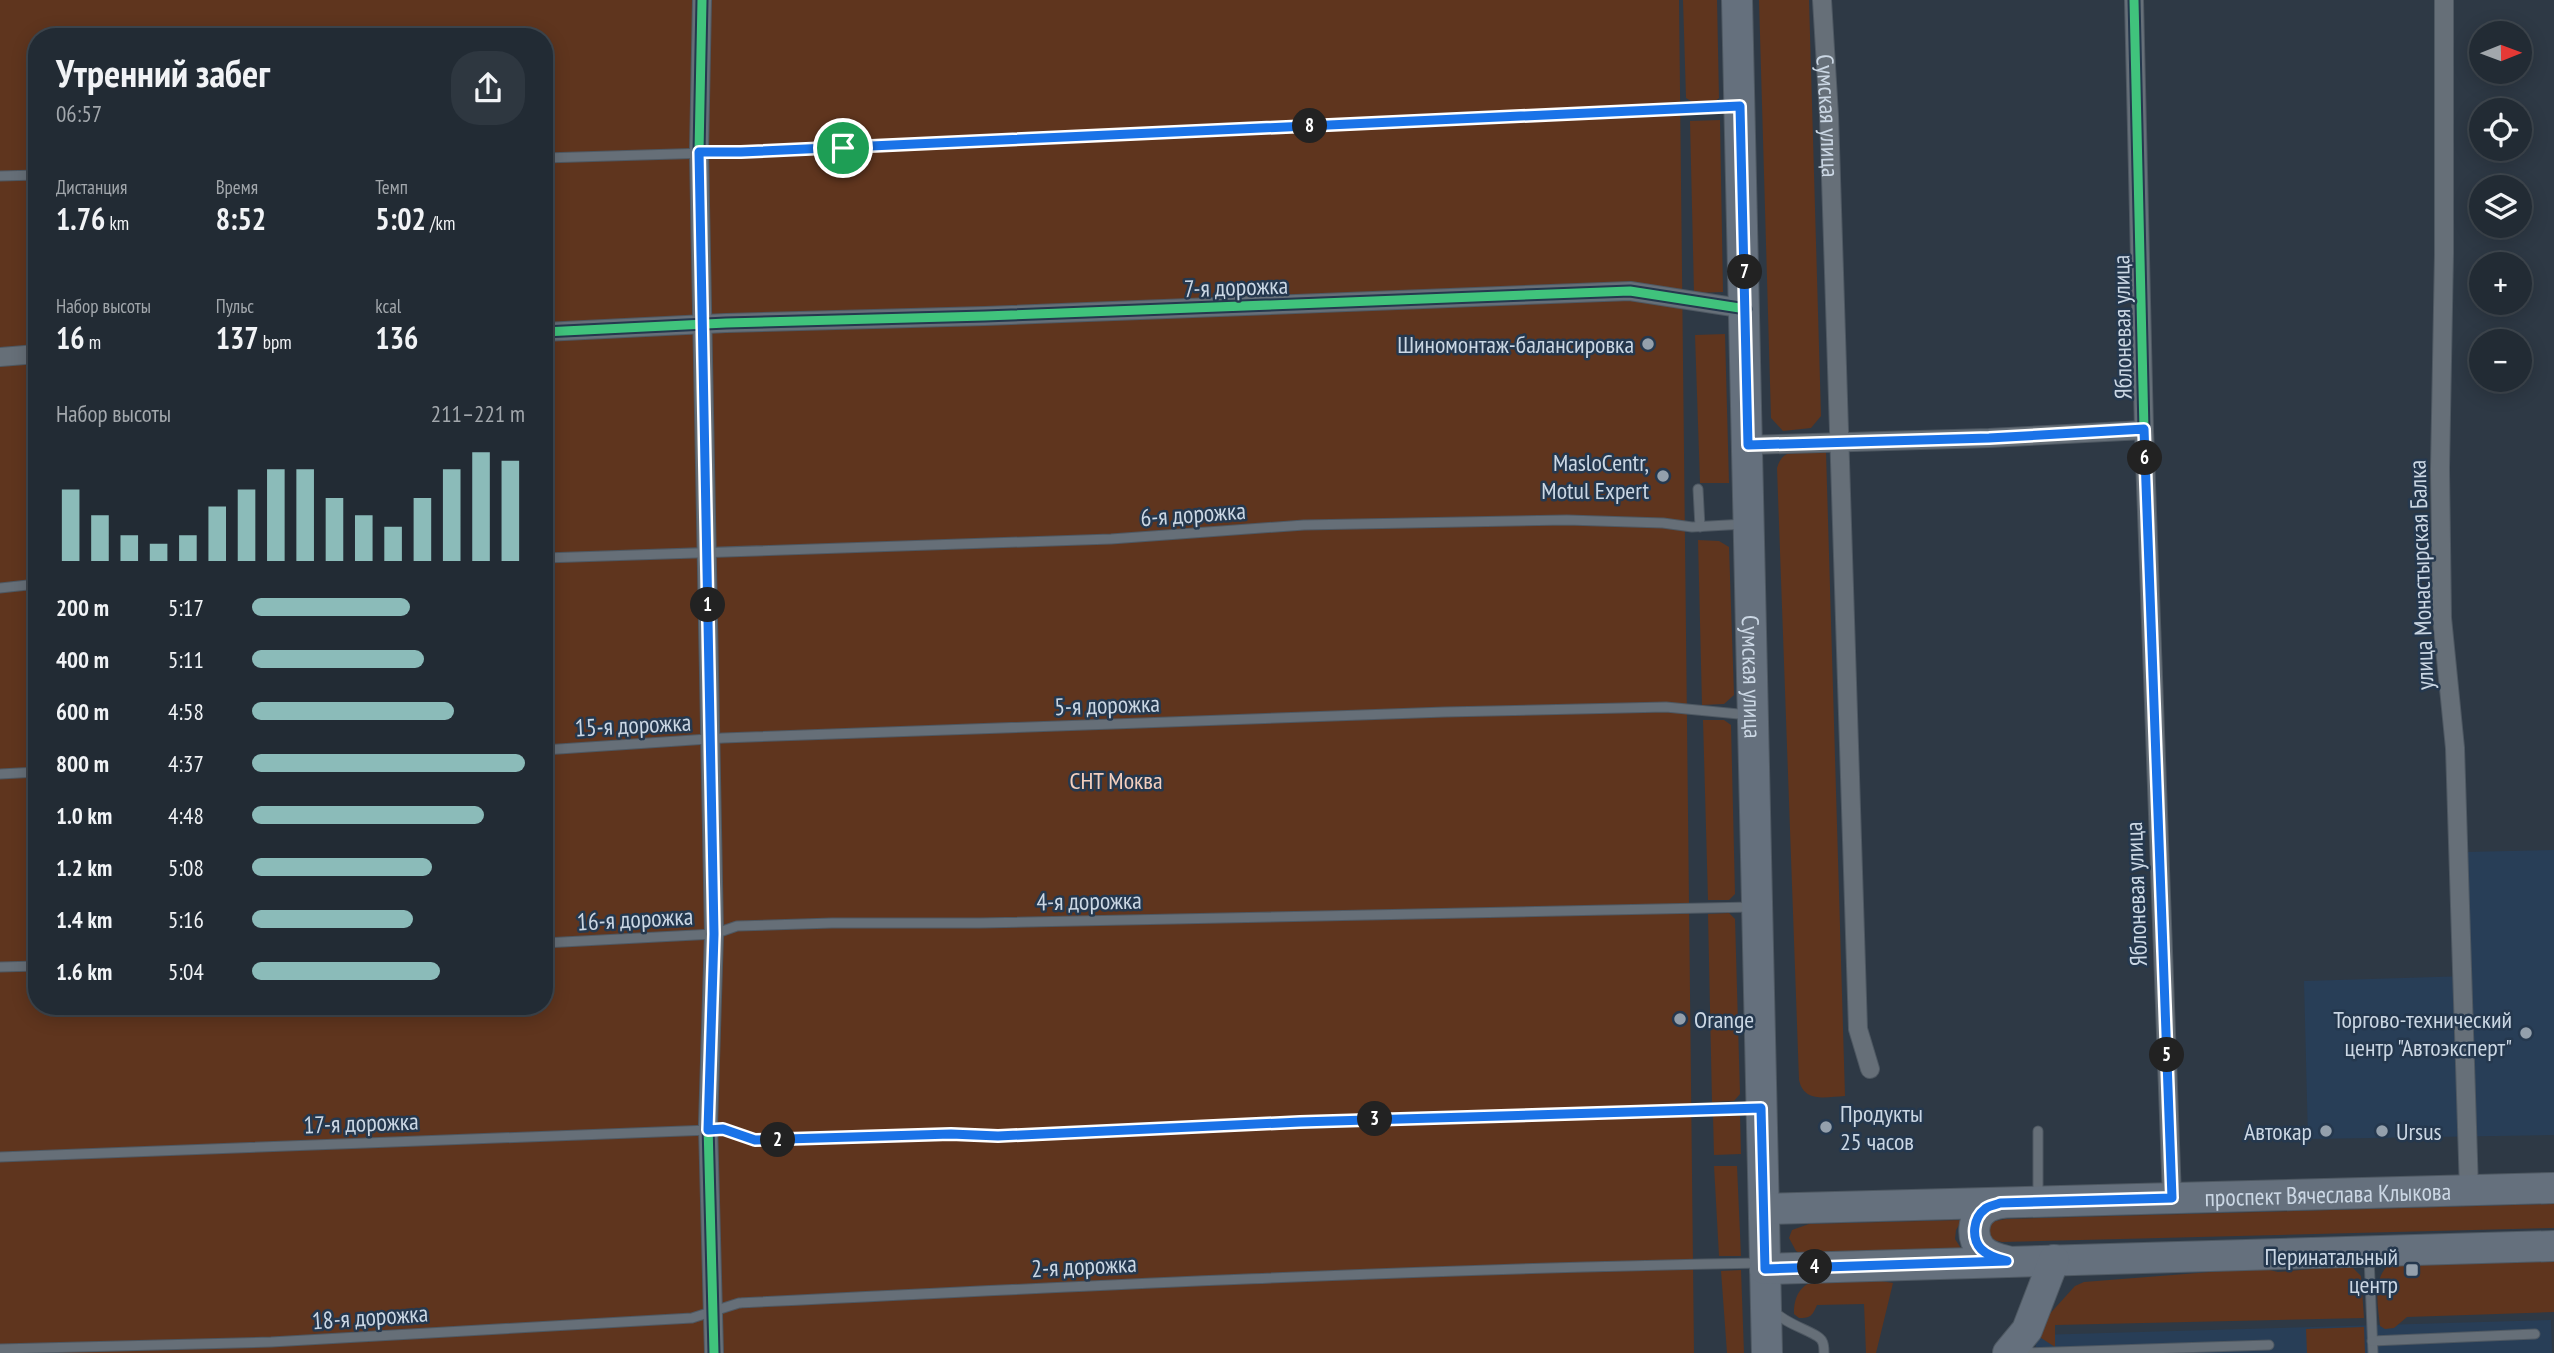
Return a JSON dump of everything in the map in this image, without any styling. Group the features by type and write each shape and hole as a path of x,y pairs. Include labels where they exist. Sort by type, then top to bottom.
{"main road":[{"name":"Сумская улица","path":"1737,0 1746,309 1767,1353"},
{"name":"проспект Вячеслава Клыкова","path":"1764,1209 2554,1188"},
{"path":"2000,1203 1985,1209 1974,1229 1975,1238 1981,1250 2007,1261"},
{"path":"1765,1266 2554,1246"},
{"path":"2008,1353 2027,1330 2054,1260"}],"street":[{"path":"702,0 699,152 702,325 716,552 721,933 713,1128 714,1353"},
{"name":"Сумская улица","path":"1822,0 1829,115 1837,443 1858,1029 1870,1069"},
{"name":"Яблоневая улица","path":"2134,0 2144,429 2172,1198"},
{"name":"улица Монастырская Балка","path":"2444,0 2444,254 2440,469 2442,618 2455,748 2469,1191"},
{"name":"7-я дорожка","path":"553,332 1630,291 1746,309"},
{"path":"0,357 28,355"},
{"path":"1748,445 1989,438 2144,429"}],"lane":[{"path":"553,158 741,152 1740,106"},
{"path":"0,176 28,175"},
{"path":"1698,489 1700,527"},
{"name":"6-я дорожка","path":"553,558 1111,539 1304,526 1567,520 1700,527 1750,524"},
{"path":"0,588 28,584"},
{"name":"5-я дорожка","path":"717,739 1666,707 1754,716"},
{"name":"15-я дорожка","path":"553,749 717,739"},
{"path":"0,774 28,772"},
{"name":"4-я дорожка","path":"721,933 737,926 832,923 1758,907"},
{"name":"16-я дорожка","path":"553,942 721,933"},
{"path":"0,967 28,966"},
{"path":"713,1128 755,1140 951,1134 998,1136 1314,1121 1761,1108"},
{"name":"17-я дорожка","path":"0,1157 713,1128"},
{"path":"2038,1131 2038,1202"},
{"path":"2369,1251 2373,1353"},
{"name":"2-я дорожка","path":"739,1303 1200,1279 1430,1271 1765,1266"},
{"path":"1766,1298 1775,1313 1789,1325 1817,1336 1823,1342 1824,1353"},
{"name":"18-я дорожка","path":"0,1349 271,1342 692,1318 739,1303"},
{"path":"2027,1330 2028,1353 2269,1345"},
{"path":"2372,1341 2535,1334"}],"shaded area":[{"path":"2554,850 2554,1135 2308,1139 2304,981 2469,976 2466,852"},
{"path":"2551,1320 2552,1353 2036,1353 2036,1335"}],"green space":[{"name":"СНТ Моква","path":"0,0 1679,0 1694,1353 0,1353"},
{"path":"1683,0 1717,0 1719,98 1712,104 1696,104 1686,98"},
{"path":"1759,0 1809,0 1821,416 1811,428 1783,431 1771,418"},
{"path":"1720,120 1723,292 1694,293 1690,121"},
{"path":"1725,334 1729,483 1700,483 1695,335"},
{"path":"1795,451 1826,452 1845,1096 1830,1097 1811,1095 1799,1080 1777,468 1783,457"},
{"path":"1698,540 1719,541 1729,547 1734,695 1724,704 1702,705"},
{"path":"1703,720 1724,720 1731,725 1735,894 1729,900 1708,900"},
{"path":"1729,913 1735,919 1740,1094 1734,1101 1712,1102 1708,914"},
{"path":"1713,1116 1740,1116 1741,1154 1714,1155"},
{"path":"1714,1166 1737,1166 1741,1256 1719,1256"},
{"path":"2554,1204 2554,1228 2002,1242 1989,1239 1987,1227 1991,1222 2006,1219"},
{"path":"1962,1220 1956,1230 1955,1239 1964,1253 1805,1256 1796,1251 1789,1238 1792,1230 1809,1224"},
{"path":"2554,1259 2554,1312 2407,1317 2394,1328 2385,1329 2380,1326 2378,1285 2380,1277 2389,1265"},
{"path":"2347,1266 2361,1276 2364,1318 2055,1325 2055,1347 2035,1334 2036,1329 2075,1286 2084,1282 2261,1268 2278,1272"},
{"path":"1741,1270 1744,1353 1727,1353 1721,1271"},
{"path":"1858,1277 1893,1283 1876,1353 1866,1353 1864,1304 1817,1305 1809,1317 1799,1318 1794,1314 1795,1301 1806,1285 1824,1279"},
{"path":"2364,1327 2365,1353 2307,1353 2306,1329"}],"cycle path":[{"path":"702,0 699,152 714,934 708,1125 714,1353"},
{"path":"2134,0 2144,430 2172,1198"},
{"path":"553,332 1630,291 1746,309"}],"place":[{"name":"Шиномонтаж-балансировка","path":"1648,344"},
{"name":"MasloCentr, Motul Expert","path":"1663,476"},
{"name":"Orange","path":"1680,1019"},
{"name":"Торгово-технический центр \"Автоэксперт\"","path":"2526,1033"},
{"name":"Продукты 25 часов","path":"1826,1127"},
{"name":"Автокар","path":"2326,1131"},
{"name":"Ursus","path":"2382,1131"},
{"name":"Перинатальный центр","path":"2412,1270"}],"route":[{"path":"1740,106 1748,445 1989,438 2144,429 2172,1198 2000,1203 1985,1209 1974,1229 1975,1238 1981,1250 2007,1261 1765,1269 1761,1108 1300,1122 998,1136 951,1134 755,1140 723,1129 708,1130 714,934 699,152 843,148 1740,106"}]}
